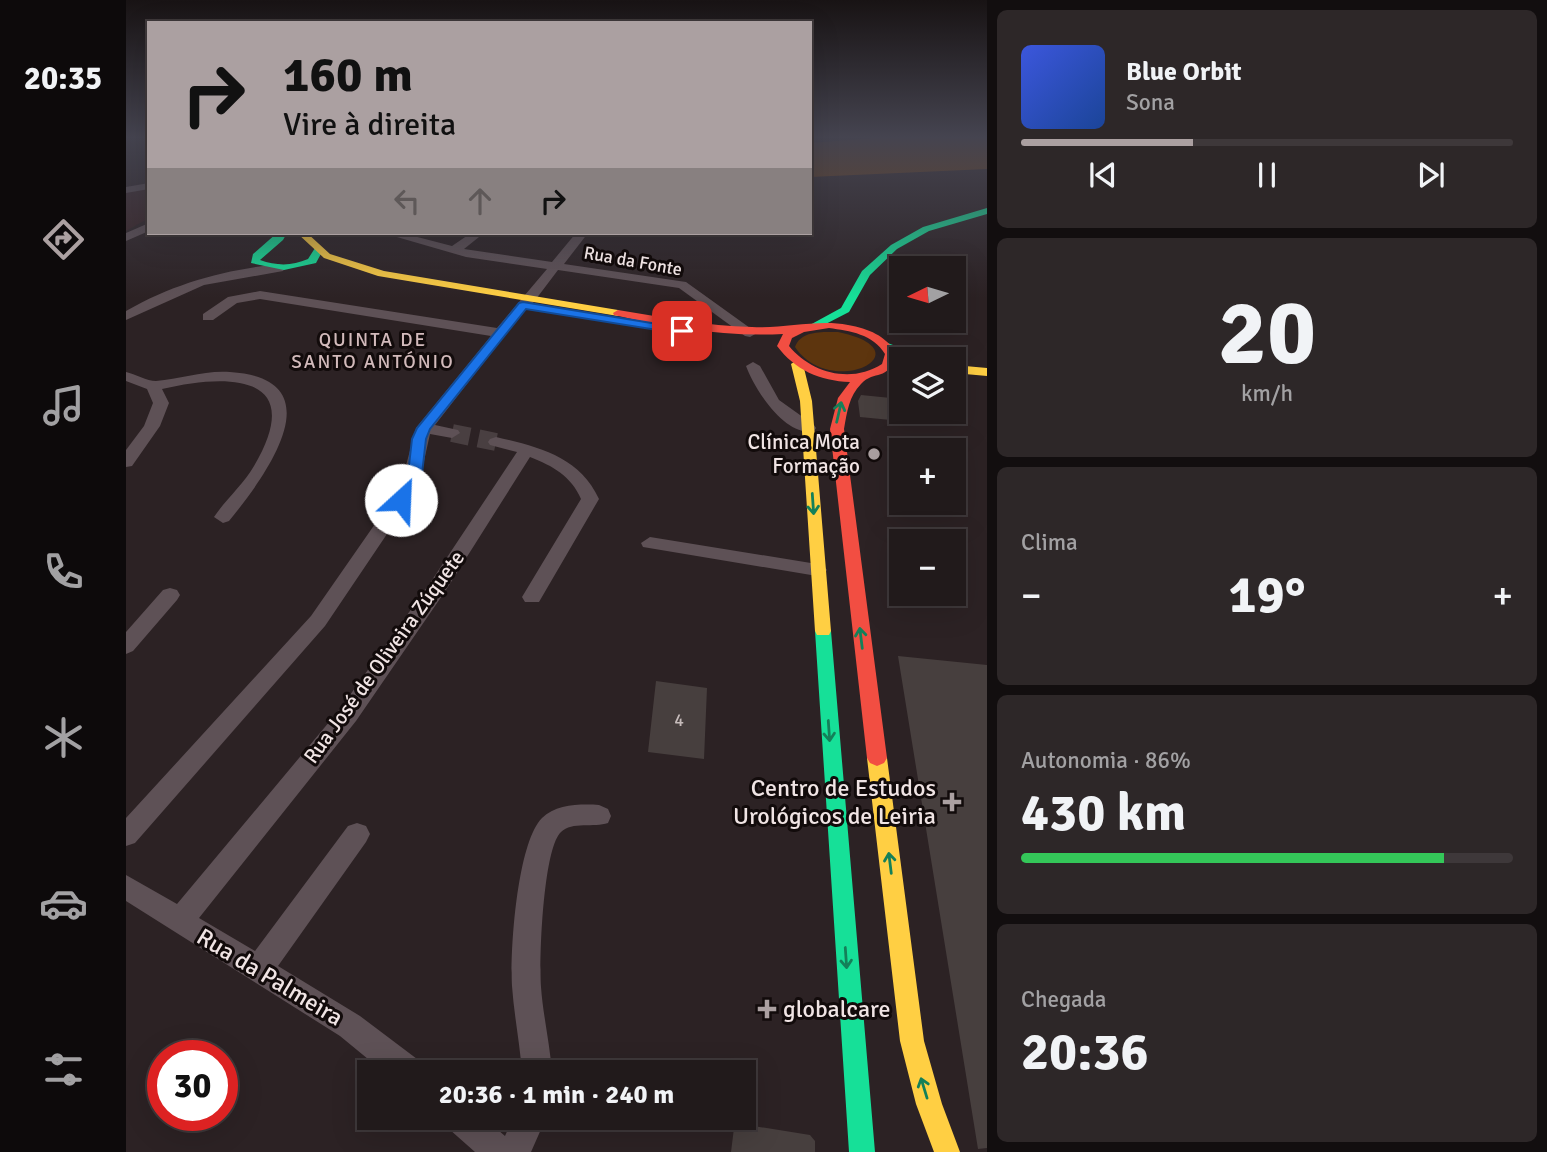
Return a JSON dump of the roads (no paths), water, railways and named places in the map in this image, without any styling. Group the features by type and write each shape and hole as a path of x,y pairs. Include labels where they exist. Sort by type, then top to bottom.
{"main road":[{"path":"281,235 256,256 255,260 260,264 279,268 299,267 750,333 797,330 814,326 845,310 866,273 894,247 926,229 987,211"},
{"path":"304,235 318,250 336,261 382,274 736,341 792,360 828,376 860,377 889,371"},
{"path":"299,267 312,261 318,250"},
{"path":"845,310 890,352 891,360 887,367 878,372"},
{"path":"814,326 844,327 893,347"},
{"path":"797,330 784,341 804,386 862,1152"},
{"path":"966,370 987,372"},
{"path":"860,377 848,388 837,413 840,467 912,1041 929,1104 947,1152"}],"street":[{"path":"126,238 147,227"},
{"name":"Rua da Fonte","path":"397,235 454,250 682,285 699,294 716,311 750,333"},
{"path":"454,250 475,235"},
{"path":"126,835 318,621 409,488 415,474 419,439 424,428 580,235"},
{"path":"126,316 173,290 255,260"},
{"path":"224,273 279,268"},
{"path":"208,317 233,300 260,295 501,333"},
{"path":"753,366 766,397 784,413 808,428"},
{"path":"126,376 153,386 181,379 229,374 262,383 272,391 279,403 276,436 252,483 223,517"},
{"path":"126,462 134,443 152,426 161,403 153,386"},
{"path":"424,428 452,433"},
{"path":"496,442 545,456 573,474 582,483 590,499 532,597"},
{"name":"Rua José de Oliveira Zúquete","path":"179,922 348,715 439,585 527,449"},
{"path":"650,543 817,570"},
{"path":"126,646 170,595"},
{"path":"536,1060 526,977 529,918 541,837 550,825 564,818 599,816"},
{"path":"258,969 357,834"},
{"name":"Rua da Palmeira","path":"126,887 350,1026 393,1060"},
{"path":"474,1130 499,1152"},
{"path":"514,1152 524,1130"}],"tunnel":[{"path":"452,433 496,442"}],"place":[{"name":"Clínica Mota Formação","path":"874,454"},
{"name":"Centro de Estudos Urológicos de Leiria","path":"952,802"},
{"name":"globalcare","path":"767,1009"}],"district":[{"name":"QUINTA DE SANTO ANTÓNIO","path":"373,350"}]}
